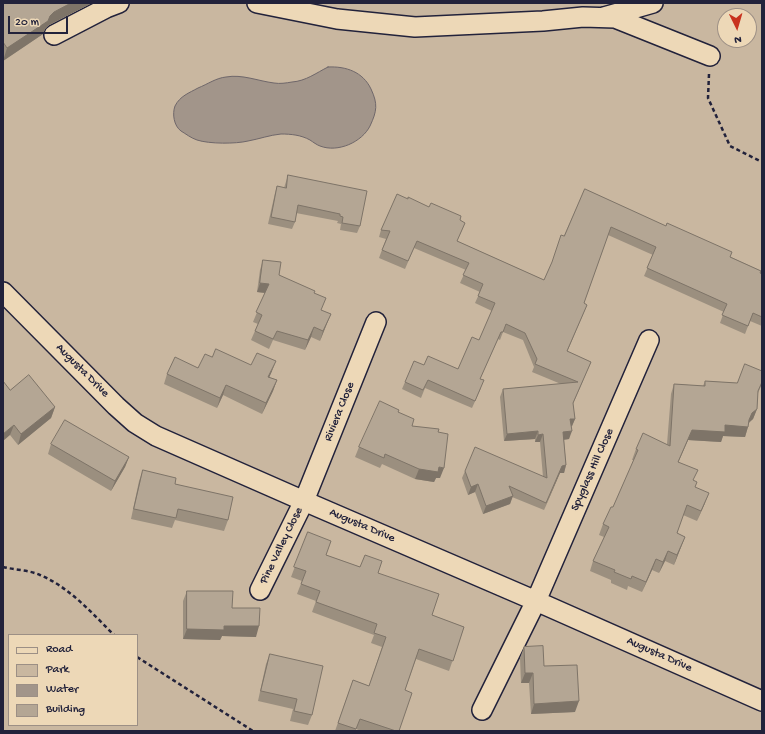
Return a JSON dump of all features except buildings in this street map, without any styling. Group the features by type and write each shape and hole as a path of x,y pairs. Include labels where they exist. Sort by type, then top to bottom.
{"street":[{"path":"54,35 106,8 119,3"},
{"path":"257,3 337,19 415,27 603,17 615,18 710,56"},
{"path":"603,17 653,3"},
{"name":"Augusta Drive","path":"3,292 116,406 135,423 156,436 536,600 762,701"},
{"name":"Riviera Close","path":"304,501 376,322"},
{"name":"Spyglass Hill Close","path":"482,710 536,600 649,340"},
{"name":"Pine Valley Close","path":"260,590 304,501"}],"path":[{"path":"710,56 708,98 730,146 762,162"},
{"path":"3,567 38,574 56,583 78,600 113,634"},
{"path":"138,658 252,731"}],"green space":[{"path":"3,3 762,3 762,731 3,731"}],"water":[{"path":"328,67 347,69 359,74 368,83 375,99 376,108 370,126 361,137 349,145 327,148 319,146 303,137 285,134 273,135 237,143 208,142 191,137 181,131 175,123 174,109 179,100 185,95 212,81 238,76 274,83 285,83 306,78"}]}
